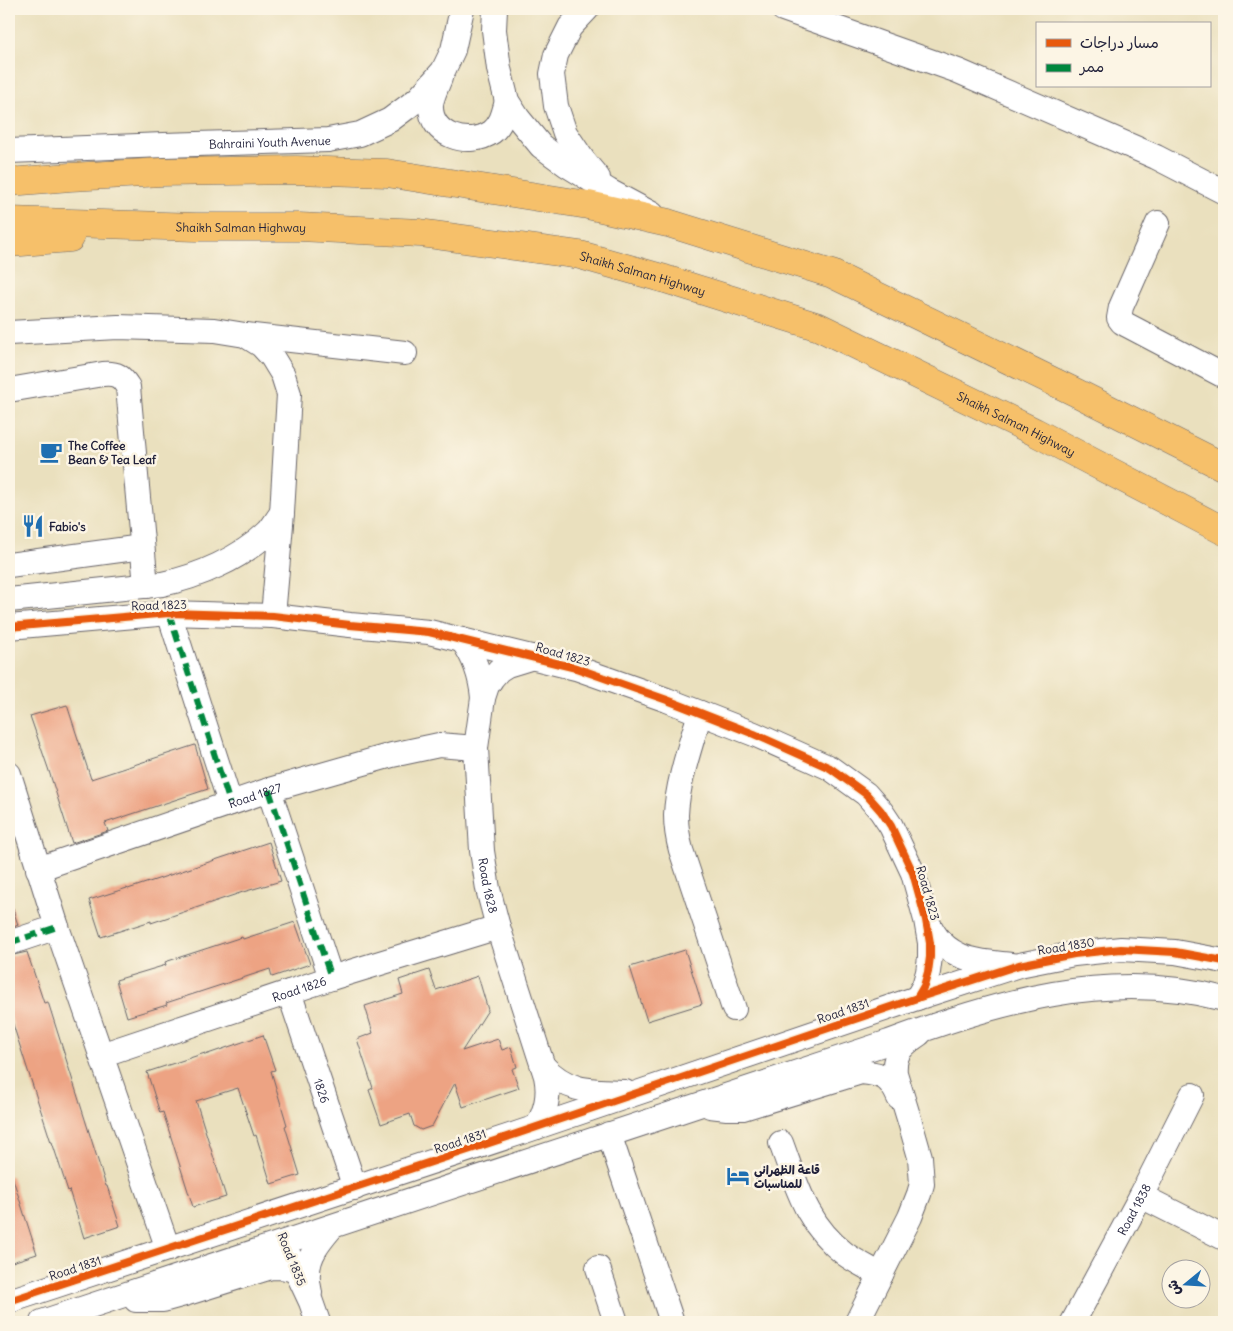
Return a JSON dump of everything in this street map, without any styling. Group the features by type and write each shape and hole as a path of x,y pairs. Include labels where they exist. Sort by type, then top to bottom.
{"main road":[{"path":"9,182 162,172 296,170 387,173 588,205 668,223 832,274 1224,467"},
{"path":"9,172 70,177"},
{"name":"Shaikh Salman Highway","path":"9,220 196,227 299,227 420,233 580,255 665,279 819,327 1035,432 1224,531"},
{"path":"9,243 196,227"},
{"path":"1133,483 1160,509 1224,544"}],"street":[{"name":"Bahraini Youth Avenue","path":"9,151 328,140 360,134 390,120 418,99 443,71 453,50 462,9"},
{"path":"495,9 494,30 499,69 507,101 518,118 541,146 567,165 609,191 668,223"},
{"path":"587,9 570,27 556,55 552,74 556,106 565,133 609,191"},
{"path":"783,9 958,71 1156,157 1224,192"},
{"path":"443,71 431,104 433,119 444,132 460,139 477,139 493,131 503,118 507,101"},
{"path":"1158,222 1121,307 1119,318 1126,325 1224,376"},
{"path":"9,333 118,327 214,330 405,353"},
{"path":"245,335 261,345 272,357 283,375 288,394 282,513 273,616"},
{"path":"9,390 103,374 113,374 122,378 128,387 146,586"},
{"path":"9,600 178,581 214,567 252,545 269,531 282,513"},
{"path":"9,565 142,547"},
{"path":"169,614 230,803"},
{"name":"Road 1823","path":"9,627 169,614 273,616 350,626 429,632 576,668 668,700 754,734 830,768 866,794 891,826 913,873 926,920 930,943 930,957 926,979 917,998"},
{"name":"Road 1828","path":"462,640 477,667 483,698"},
{"name":"Road 1828","path":"533,657 507,665 492,678 483,698 476,748 482,851 488,889 498,927 548,1086 548,1097 544,1113 537,1127"},
{"path":"700,713 677,800 677,834 734,1009"},
{"name":"Road 1827","path":"38,869 269,790 392,755 438,745 476,748"},
{"path":"9,774 57,928 168,1249"},
{"path":"269,790 331,978"},
{"name":"Road 1823","path":"926,920 938,939 958,955 982,962 1020,966"},
{"name":"Road 1826","path":"101,1055 331,978 498,927"},
{"path":"9,943 57,928"},
{"name":"Road 1830","path":"917,998 1020,966 1074,954 1120,949 1175,952 1224,961"},
{"path":"42,1322 331,1228 931,1026 1037,996 1080,989 1119,986 1163,988 1207,994 1224,999"},
{"name":"1826","path":"289,992 355,1188"},
{"name":"Road 1831","path":"9,1301 355,1188 917,998"},
{"path":"857,1322 910,1217 922,1184 920,1158 894,1066 895,1059 902,1047 931,1026"},
{"name":"Road 1828","path":"543,1066 560,1082 571,1087 582,1090 637,1093"},
{"path":"700,1104 742,1108 861,1072 876,1074 889,1081 895,1089 910,1122"},
{"name":"Road 1838","path":"1073,1322 1141,1196 1192,1095"},
{"path":"609,1134 672,1322"},
{"path":"781,1143 802,1200 820,1230 846,1254 881,1275"},
{"path":"1141,1196 1224,1238"},
{"name":"Road 1835","path":"276,1214 284,1243 315,1312"},
{"name":"Road 1835","path":"315,1312 308,1273 311,1257 319,1242 331,1228"},
{"path":"107,1301 163,1300 271,1267 283,1266 297,1272"},
{"path":"598,1268 616,1322"},
{"path":"9,1283 78,1278"}],"building":[{"path":"67,705 91,779 195,745 208,789 105,823 108,831 72,843 30,716"},
{"path":"269,842 281,881 101,937 89,900"},
{"path":"9,906 12,906 18,925 9,929"},
{"path":"295,922 310,964 272,977 270,969 127,1017 116,980 166,965 165,962 242,937 243,939"},
{"path":"685,950 702,1004 647,1021 630,967"},
{"path":"27,952 44,1003 48,1002 120,1226 84,1238 9,1012 9,956"},
{"path":"429,970 436,990 478,976 488,1010 462,1051 498,1039 502,1050 511,1047 517,1067 512,1069 519,1088 463,1107 455,1083 432,1126 421,1130 414,1126 410,1114 381,1124 369,1090 373,1088 357,1039 373,1033 365,1006 403,994 399,980"},
{"path":"263,1035 275,1070 271,1071 300,1175 271,1184 256,1135 254,1136 238,1088 196,1101 226,1197 193,1207 163,1112 160,1113 147,1072"},
{"path":"9,1176 12,1176 37,1254 9,1263"}],"marked path":[{"path":"169,613 230,803"},
{"path":"269,790 331,978"},
{"path":"9,943 57,927"}],"cycle path":[{"path":"9,627 169,613 273,616 429,632 576,668 667,700 754,734 830,768 866,794 891,826 913,873 926,920 930,943 928,972 924,986 917,998"},
{"path":"9,1301 519,1133 1019,965 1074,954 1121,949 1175,952 1224,961"}],"place":[{"name":"The Coffee Bean & Tea Leaf","path":"51,452"},
{"name":"Fabio's","path":"33,526"},
{"name":"قاعة الظهراني للمناسبات","path":"738,1176"}]}
